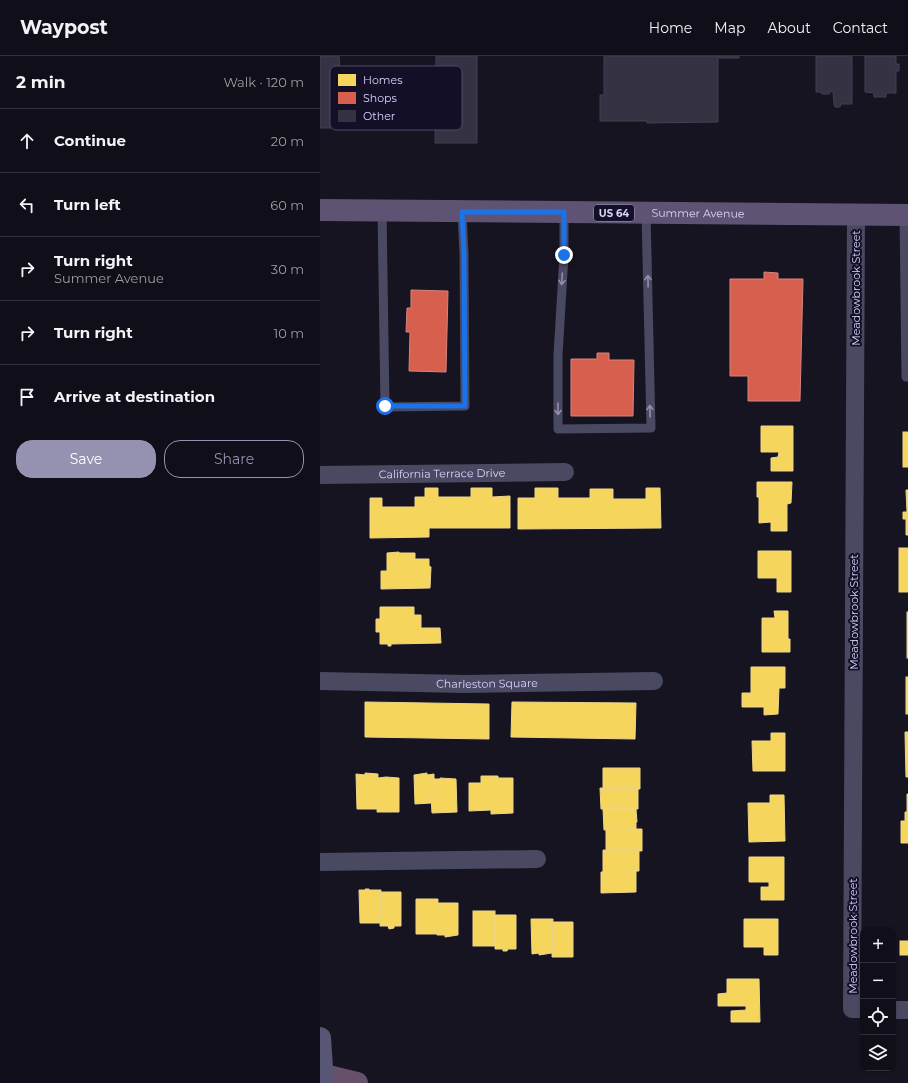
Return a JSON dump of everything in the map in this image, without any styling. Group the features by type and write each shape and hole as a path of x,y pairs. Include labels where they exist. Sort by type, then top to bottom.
{"highway":[{"path":"320,1074 357,1083"}],"main road":[{"name":"Summer Avenue","path":"320,210 906,215"}],"street":[{"name":"Meadowbrook Street","path":"856,214 858,1009"},
{"name":"California Terrace Drive","path":"320,475 565,472"},
{"name":"Charleston Square","path":"320,681 464,684 654,681"},
{"path":"320,862 537,859"},
{"path":"896,1010 908,1010"},
{"path":"320,1038 323,1083"}],"lane":[{"path":"382,210 385,406 465,406 464,262 462,212"},
{"path":"564,212 564,255 558,355 558,429 650,428 646,213"},
{"path":"906,215 906,377 908,377"}],"building: Homes":[{"path":"761,426 793,426 793,471 771,471 771,458 778,457 779,452 761,452"},
{"path":"903,432 908,432 908,467 903,467"},
{"path":"757,482 792,482 791,503 787,504 787,531 771,531 771,522 759,523 759,497 757,497"},
{"path":"425,488 438,488 438,497 471,497 471,488 492,488 492,497 510,496 510,528 429,528 429,537 370,538 370,498 382,498 382,507 415,507 415,497 425,497"},
{"path":"535,488 558,488 558,498 590,498 590,489 613,489 613,499 646,499 646,488 660,488 661,528 518,529 518,498 535,498"},
{"path":"906,490 908,490 908,535 906,535 906,519 903,519 903,512 907,512"},
{"path":"899,548 908,548 908,592 899,592"},
{"path":"758,551 791,551 791,592 777,592 777,578 758,578"},
{"path":"387,553 415,553 415,559 429,559 429,566 431,567 430,588 381,589 381,571 387,571"},
{"path":"380,607 414,607 414,615 421,615 421,628 440,628 441,643 391,644 391,646 388,646 388,644 380,644 380,632 376,632 376,619 380,619"},
{"path":"774,611 788,611 788,639 790,639 790,652 762,652 762,618 775,618"},
{"path":"908,612 908,658 907,658"},
{"path":"751,667 785,667 785,688 779,688 778,714 764,715 764,707 742,707 742,693 751,693"},
{"path":"906,677 908,677 908,714 906,714"},
{"path":"365,702 489,704 489,739 365,737"},
{"path":"512,702 636,703 635,739 511,737"},
{"path":"905,732 908,732 908,777 906,777"},
{"path":"771,733 785,733 785,771 753,771 752,741 771,741"},
{"path":"603,768 640,768 640,789 603,788"},
{"path":"365,773 378,774 377,809 357,809 356,774 365,775"},
{"path":"427,773 427,775 434,774 434,796 431,796 431,803 415,804 414,775"},
{"path":"481,776 513,778 513,813 491,814 491,810 469,811 469,783 481,783"},
{"path":"378,778 399,778 399,812 377,812"},
{"path":"433,779 456,779 457,812 432,813 431,796 434,796"},
{"path":"600,788 638,789 638,809 601,809"},
{"path":"907,794 908,843 901,843 901,821 905,821 905,812 907,812"},
{"path":"770,795 784,795 785,841 749,842 748,803 770,803"},
{"path":"603,809 636,809 636,829 604,830"},
{"path":"642,829 642,851 606,850 606,830"},
{"path":"603,850 639,851 639,871 603,872"},
{"path":"749,857 784,857 784,900 761,900 761,887 769,887 769,882 749,882"},
{"path":"636,871 636,892 601,893 601,872"},
{"path":"365,889 381,890 380,923 360,923 359,890 366,890"},
{"path":"381,892 401,892 401,926 394,926 394,928 389,929 388,926 380,926"},
{"path":"416,899 438,899 437,934 416,934"},
{"path":"438,903 458,903 458,935 445,937 445,935 437,935"},
{"path":"473,911 495,911 495,946 473,946"},
{"path":"495,915 516,915 516,949 508,949 507,951 503,951 503,949 495,949"},
{"path":"531,919 553,919 552,953 539,955 539,953 532,954"},
{"path":"744,919 778,919 778,955 764,955 764,947 744,947"},
{"path":"553,922 573,922 573,957 552,957"},
{"path":"900,941 908,941 908,955 900,955"},
{"path":"727,979 759,979 760,1022 731,1022 731,1011 746,1010 746,1006 718,1006 718,994 727,993"}],"building: Shops":[{"path":"764,272 778,273 778,279 803,279 800,401 748,401 748,376 730,376 730,279 764,279"},
{"path":"411,290 448,291 446,372 409,371 410,332 406,332 407,308 411,308"},
{"path":"597,353 609,353 609,360 634,360 633,416 571,416 571,359 597,359"}],"building: Other":[{"path":"320,56 339,56 340,66 330,66 330,128 320,128"},
{"path":"436,56 477,56 477,143 435,143 435,130 462,130 462,66 436,66"},
{"path":"604,56 739,56 739,58 718,58 718,122 647,123 647,121 600,121 600,95 604,95"},
{"path":"816,56 852,56 852,104 841,104 840,107 835,107 833,91 829,94 816,92"},
{"path":"865,56 896,56 896,64 899,64 899,71 896,71 896,93 886,93 886,97 874,97 874,93 865,92"}],"route":[{"path":"385,406 465,406 464,254 462,212 564,212 564,255"}]}
